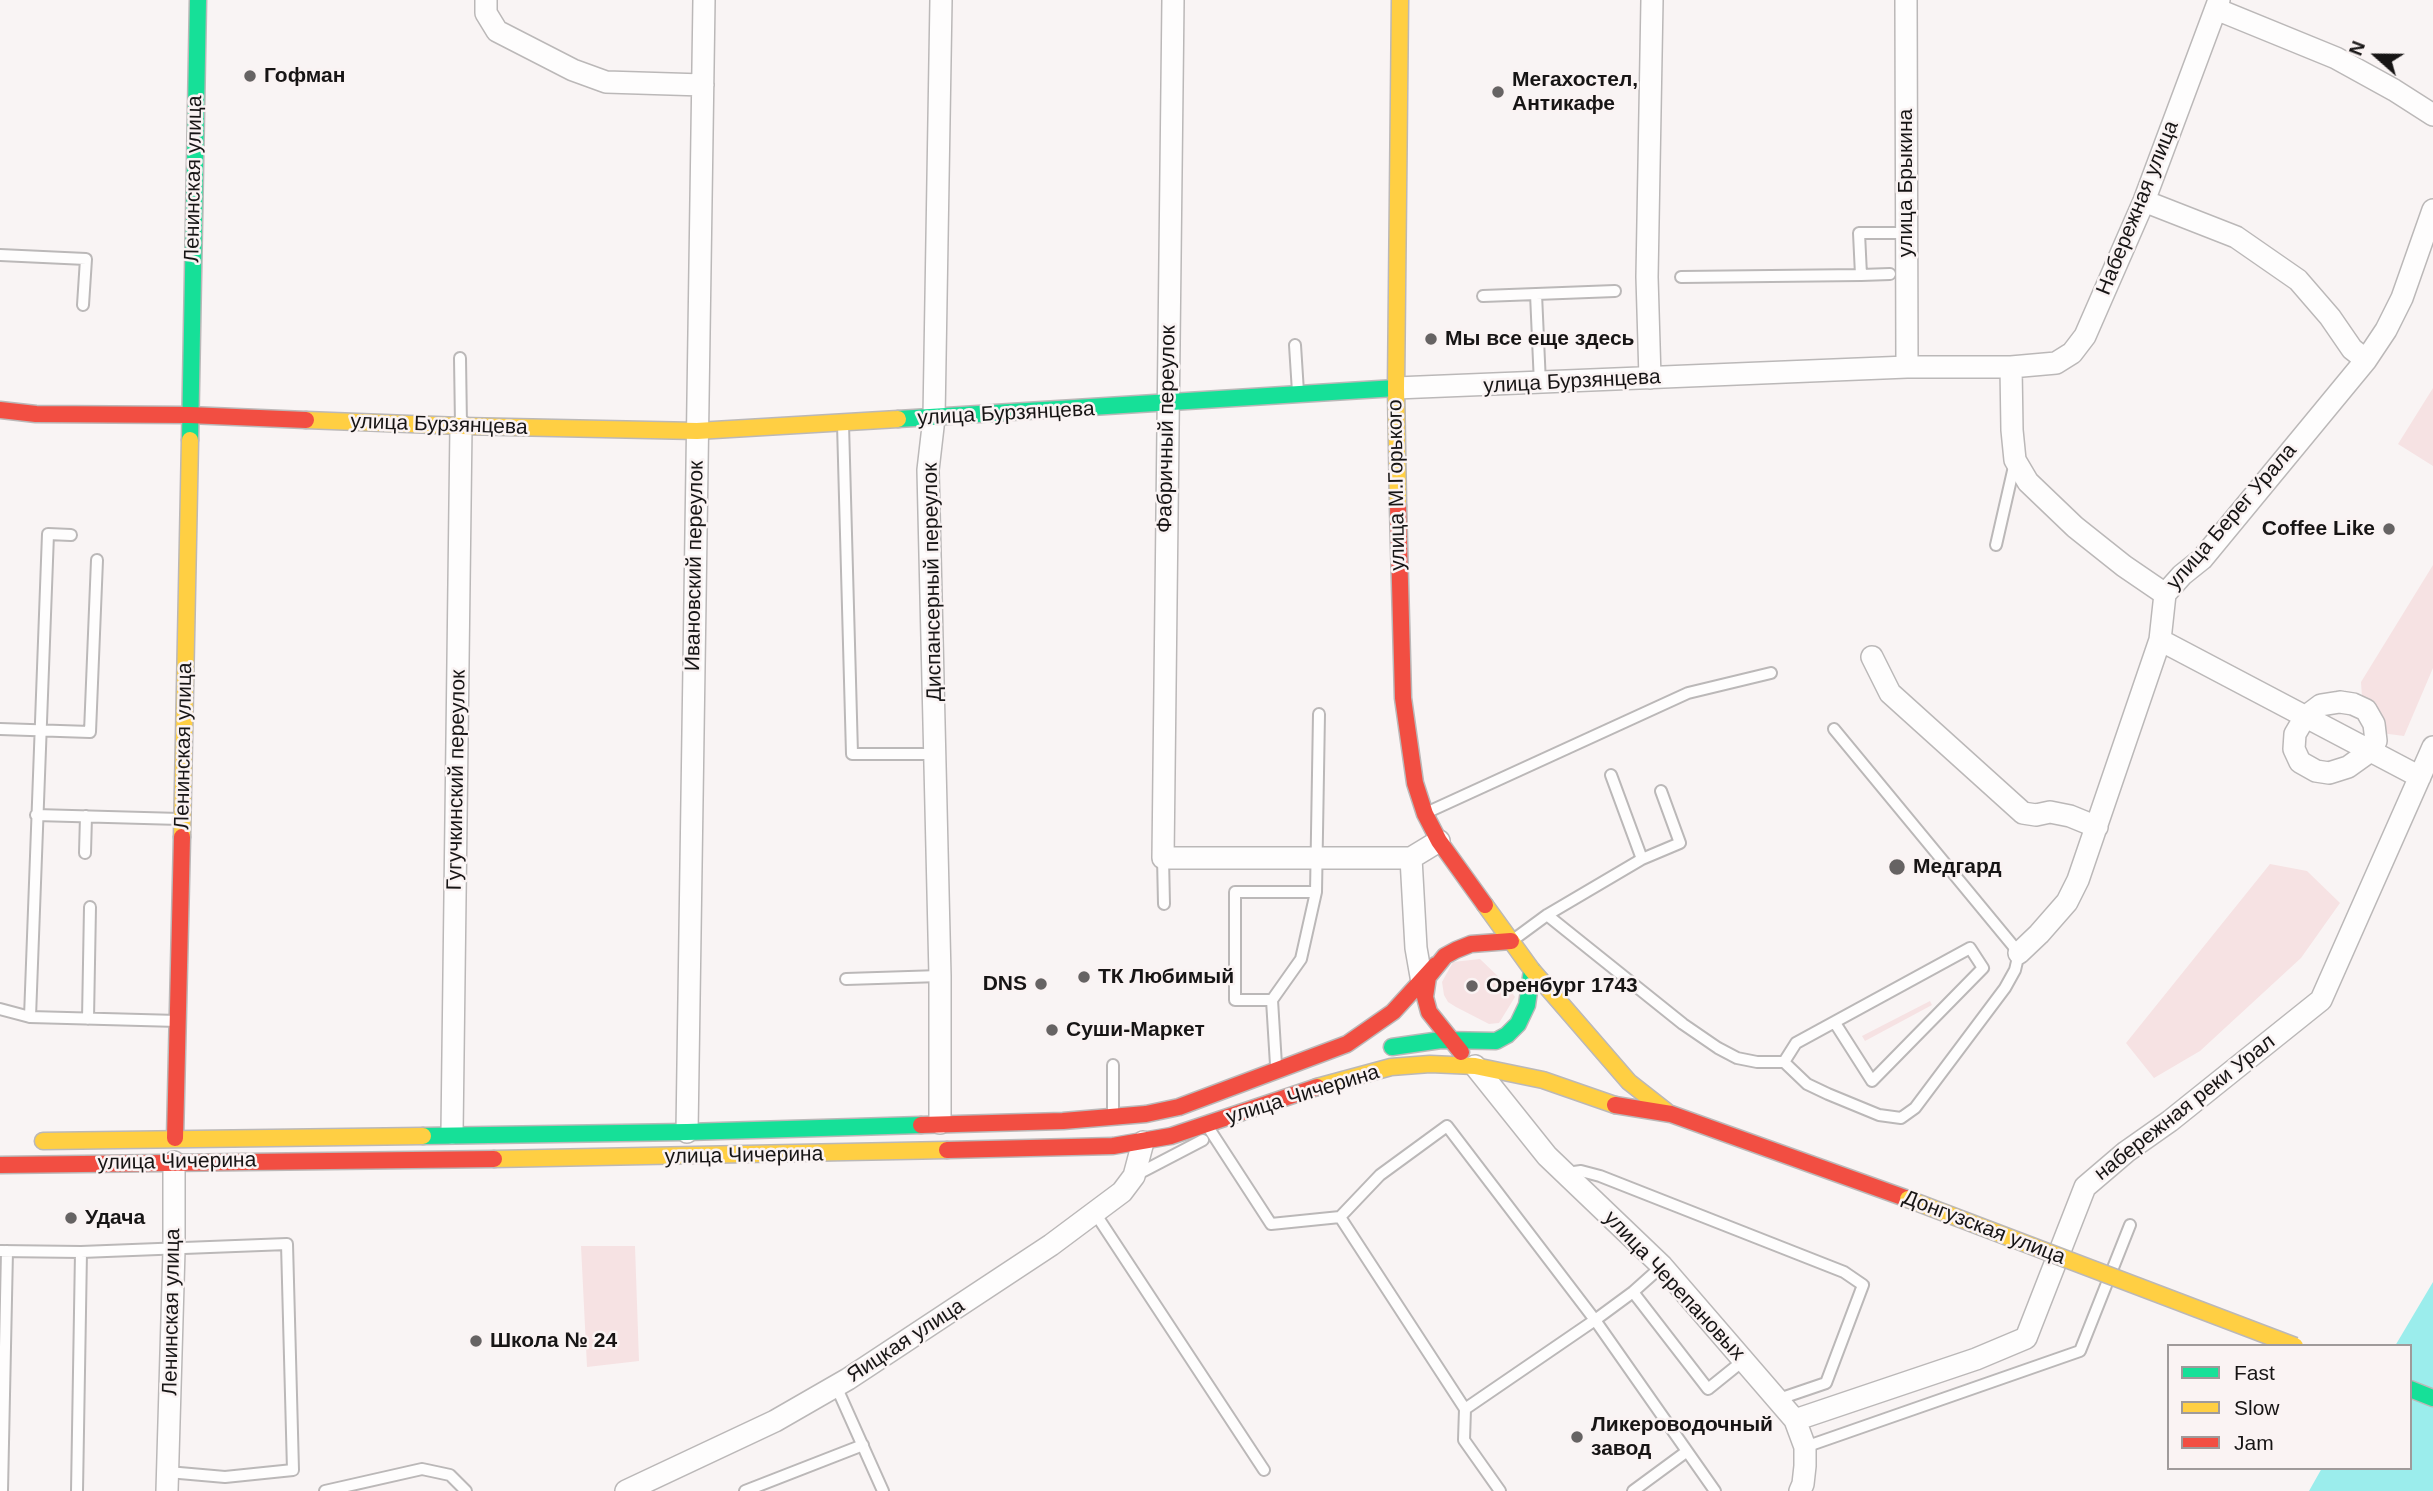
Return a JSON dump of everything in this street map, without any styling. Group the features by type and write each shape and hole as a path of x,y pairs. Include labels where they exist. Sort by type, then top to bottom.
{"main road":[{"name":"Ленинская улица","path":"174,1162 198,0"},
{"name":"улица М.Горького","path":"1401,0 1396,388 1403,698 1415,783 1425,814 1439,841 1511,941"},
{"name":"улица Бурзянцева","path":"0,410 36,414 189,415 697,432 1396,388"},
{"name":"улица Чичерина","path":"27,1142 453,1133 687,1132 1063,1121 1146,1114 1179,1107 1329,1052 1367,1031 1423,988 1436,965 1445,956 1471,944 1511,941"},
{"path":"1511,941 1532,970 1629,1082 1671,1114"},
{"path":"1270,1101 1316,1071 1366,1053 1397,1046 1457,1040 1496,1041 1518,1024 1527,1005 1532,970"},
{"path":"1423,988 1430,1012 1437,1023 1457,1040 1475,1066"},
{"name":"улица Чичерина","path":"0,1165 687,1157 1113,1146 1209,1130 1270,1101 1364,1073 1391,1067 1430,1064 1475,1066 1543,1080 1616,1105 1671,1114"},
{"name":"Донгузская улица","path":"1671,1114 1908,1199 2290,1344"},
{"path":"2412,1390 2433,1398"}],"street":[{"name":"Ивановский переулок","path":"687,1132 704,0"},
{"name":"Диспансерный переулок","path":"940,1123 936,754 928,470 934,418 941,0"},
{"name":"Фабричный переулок","path":"1163,858 1173,0"},
{"path":"1650,378 1647,249 1652,0"},
{"name":"улица Брыкина","path":"1906,0 1908,367"},
{"path":"2217,5 2336,58 2394,90 2433,116"},
{"name":"Набережная улица","path":"2011,367 2056,363 2072,353 2085,335 2144,201 2217,5"},
{"path":"486,6 497,31 573,70 606,82 703,85"},
{"path":"2144,201 2236,237 2298,280 2330,317 2352,349 2367,360"},
{"name":"улица Берег Урала","path":"2019,953 2067,902 2078,880 2160,640 2165,594 2182,575 2202,559 2367,360 2402,298 2433,210"},
{"name":"улица Бурзянцева","path":"1396,388 1908,367 2011,367"},
{"path":"2011,367 2015,460 2028,482 2075,527 2165,594"},
{"name":"Гугучкинский переулок","path":"453,1133 461,426"},
{"path":"2160,640 2420,777"},
{"path":"1872,657 1890,693 2023,813 2036,815 2050,812 2070,816 2097,827"},
{"path":"2340,702 2353,704 2366,710 2374,724 2376,741 2369,752 2348,767 2329,773 2316,771 2300,762 2294,749 2295,734 2305,717 2321,705 2340,702"},
{"name":"набережная реки Урал","path":"1795,1420 1976,1359 2026,1338 2085,1187 2321,1000 2433,747"},
{"path":"1163,858 1411,858 1439,841"},
{"path":"1411,858 1416,948 1423,988"},
{"name":"улица Черепановых","path":"1475,1066 1547,1156 1662,1266 1779,1399 1795,1420 1805,1447 1803,1484 1800,1491"},
{"name":"Яицкая улица","path":"626,1491 775,1421 836,1386 1052,1245 1122,1192 1134,1176 1143,1142"},
{"name":"Ленинская улица","path":"168,1481 174,1162"}],"lane":[{"path":"1861,275 1858,233 1906,233"},
{"path":"0,254 86,259 83,304"},
{"path":"1681,277 1891,274"},
{"path":"1483,296 1615,291"},
{"path":"1536,294 1541,384"},
{"path":"1295,345 1298,395"},
{"path":"460,358 461,426"},
{"path":"843,423 852,754 936,754"},
{"path":"1996,545 2015,460"},
{"path":"30,1017 48,534 71,535"},
{"path":"0,729 90,732 97,559"},
{"path":"1425,814 1688,693 1772,673"},
{"path":"1276,1071 1272,1000 1301,959 1316,892 1319,713"},
{"path":"1546,915 1683,1024 1718,1048 1737,1058 1757,1062 1784,1062 1807,1084 1879,1115 1901,1118 1915,1108 2005,988 2015,970 2019,953 1834,729"},
{"path":"1611,775 1642,859"},
{"path":"1511,941 1546,915 1642,859 1680,843 1661,791"},
{"path":"36,815 183,819"},
{"path":"85,853 86,816"},
{"path":"1163,858 1164,904"},
{"path":"1272,1000 1235,1000 1235,892 1316,892"},
{"path":"88,1019 90,907"},
{"path":"1784,1062 1797,1043 1970,948 1983,968 1872,1081 1835,1023"},
{"path":"846,979 940,976"},
{"path":"0,1009 30,1017 179,1021"},
{"path":"1113,1065 1113,1117"},
{"path":"1134,1176 1209,1130 1271,1224 1340,1217 1380,1175 1447,1126 1595,1320 1715,1491"},
{"path":"1566,1173 1581,1171 1600,1176 1844,1272 1863,1285 1826,1383 1779,1399"},
{"path":"1095,1213 1265,1470"},
{"path":"1340,1217 1465,1409 1464,1440 1500,1491"},
{"path":"1805,1447 2080,1351 2130,1225"},
{"path":"2,1491 3,1251 174,1250 287,1244 293,1470 168,1481"},
{"path":"76,1491 81,1252"},
{"path":"1465,1409 1595,1320 1662,1266"},
{"path":"1633,1292 1708,1389 1744,1360"},
{"path":"836,1386 883,1491"},
{"path":"746,1491 863,1445"},
{"path":"1633,1491 1686,1452"},
{"path":"325,1491 422,1469 450,1475 466,1491"}],"shaded area":[{"path":"2433,388 2433,466 2398,444"},
{"path":"2433,565 2433,668 2404,736 2381,733 2362,697 2361,682"},
{"path":"2270,864 2307,871 2340,903 2301,958 2200,1051 2154,1078 2126,1043"},
{"path":"1480,959 1507,985 1515,997 1499,1023 1489,1024 1448,1002 1444,995 1442,982 1453,962"},
{"path":"1930,1001 1932,1005 1865,1041 1862,1036"},
{"path":"581,1246 635,1246 639,1361 587,1367"}],"water":[{"path":"2433,1282 2433,1491 2309,1491 2321,1470 2412,1470 2412,1344 2396,1344"}],"traffic: fast":[{"path":"190,440 198,0"},
{"path":"898,419 1396,388"},
{"path":"1392,1047 1441,1040 1496,1041 1507,1035 1518,1024 1527,1005 1532,970"},
{"path":"423,1136 921,1125"},
{"path":"2412,1390 2433,1398"}],"traffic: slow":[{"path":"1398,506 1396,388 1400,0"},
{"path":"306,420 697,431 898,419"},
{"path":"182,837 190,440"},
{"path":"1485,905 1532,970 1629,1082 1666,1111"},
{"path":"1317,1087 1391,1067 1430,1064 1475,1066 1543,1080 1615,1105"},
{"path":"43,1141 423,1136"},
{"path":"494,1159 947,1150"},
{"path":"1908,1199 2290,1344"}],"traffic: jam":[{"path":"0,410 36,414 189,415 306,420"},
{"path":"1398,506 1403,698 1415,783 1425,814 1439,841 1485,905"},
{"path":"175,1138 182,837"},
{"path":"1461,1052 1429,1012 1425,997 1428,977 1445,956 1456,950 1471,944 1511,941"},
{"path":"921,1125 1063,1121 1146,1114 1179,1107 1347,1044 1393,1012 1436,965"},
{"path":"947,1150 1113,1146 1171,1136 1317,1087"},
{"path":"1615,1105 1671,1114 1908,1199"},
{"path":"0,1165 494,1159"}],"place":[{"name":"Гофман","path":"250,76"},
{"name":"Мегахостел, Антикафе","path":"1498,92"},
{"name":"Мы все еще здесь","path":"1431,339"},
{"name":"Coffee Like","path":"2389,529"},
{"name":"Медгард","path":"1897,867"},
{"name":"ТК Любимый","path":"1084,977"},
{"name":"DNS","path":"1041,984"},
{"name":"Оренбург 1743","path":"1472,986"},
{"name":"Суши-Маркет","path":"1052,1030"},
{"name":"Удача","path":"71,1218"},
{"name":"Школа № 24","path":"476,1341"},
{"name":"Ликероводочный завод","path":"1577,1437"}]}
